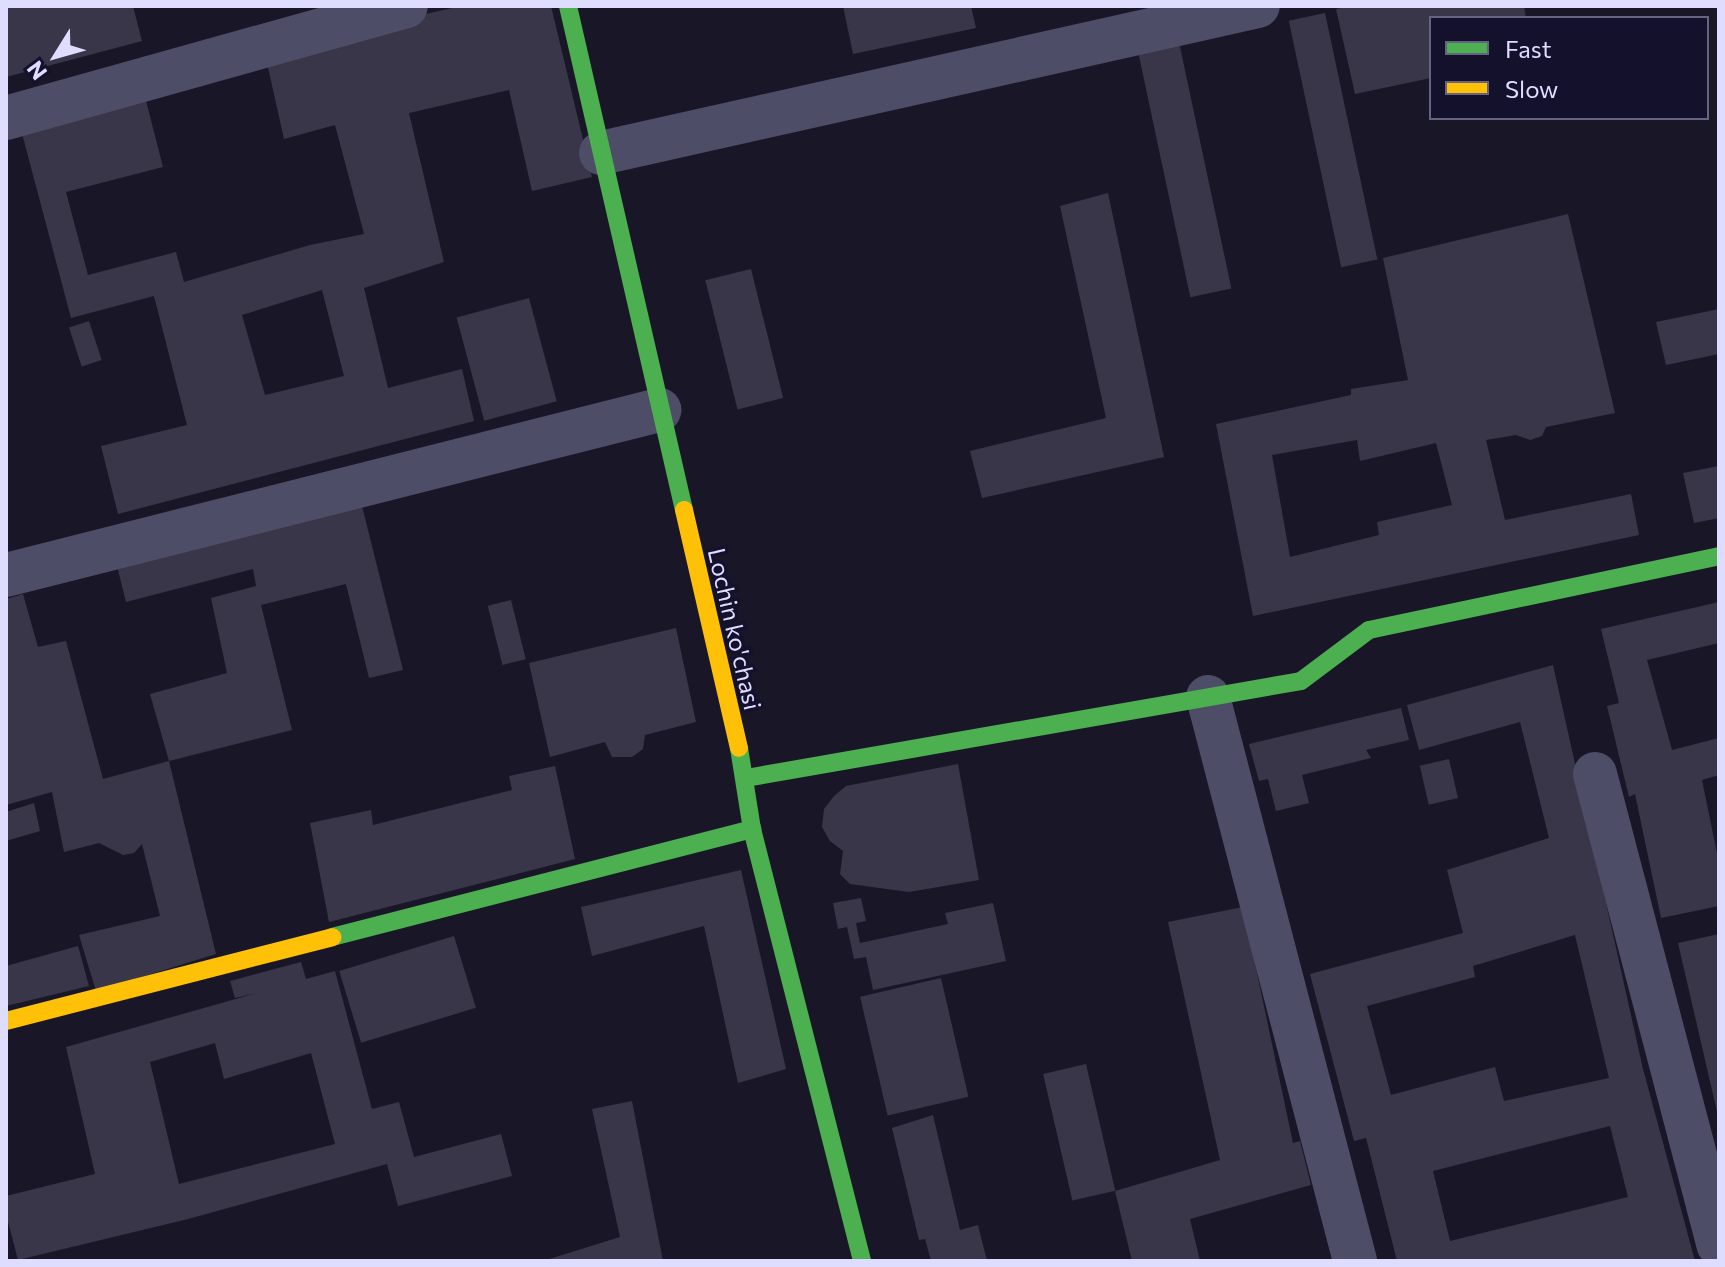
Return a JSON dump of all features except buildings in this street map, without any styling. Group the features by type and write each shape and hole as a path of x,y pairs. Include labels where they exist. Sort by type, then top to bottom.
{"street":[{"path":"6,118 406,6"},
{"name":"Lochin ko'chasi","path":"568,6 746,778 752,829 862,1261"},
{"path":"601,153 1258,6"},
{"path":"6,575 659,410"},
{"path":"746,778 1301,681 1369,630 1719,556"},
{"path":"1208,697 1355,1261"},
{"path":"1595,774 1719,1245"},
{"path":"6,1021 752,829"}],"traffic: fast":[{"path":"568,6 684,510"},
{"path":"746,778 1301,681 1369,630 1719,556"},
{"path":"739,748 752,829 862,1261"},
{"path":"332,937 752,829"}],"traffic: slow":[{"path":"684,510 739,748"},
{"path":"6,1021 332,937"}]}
